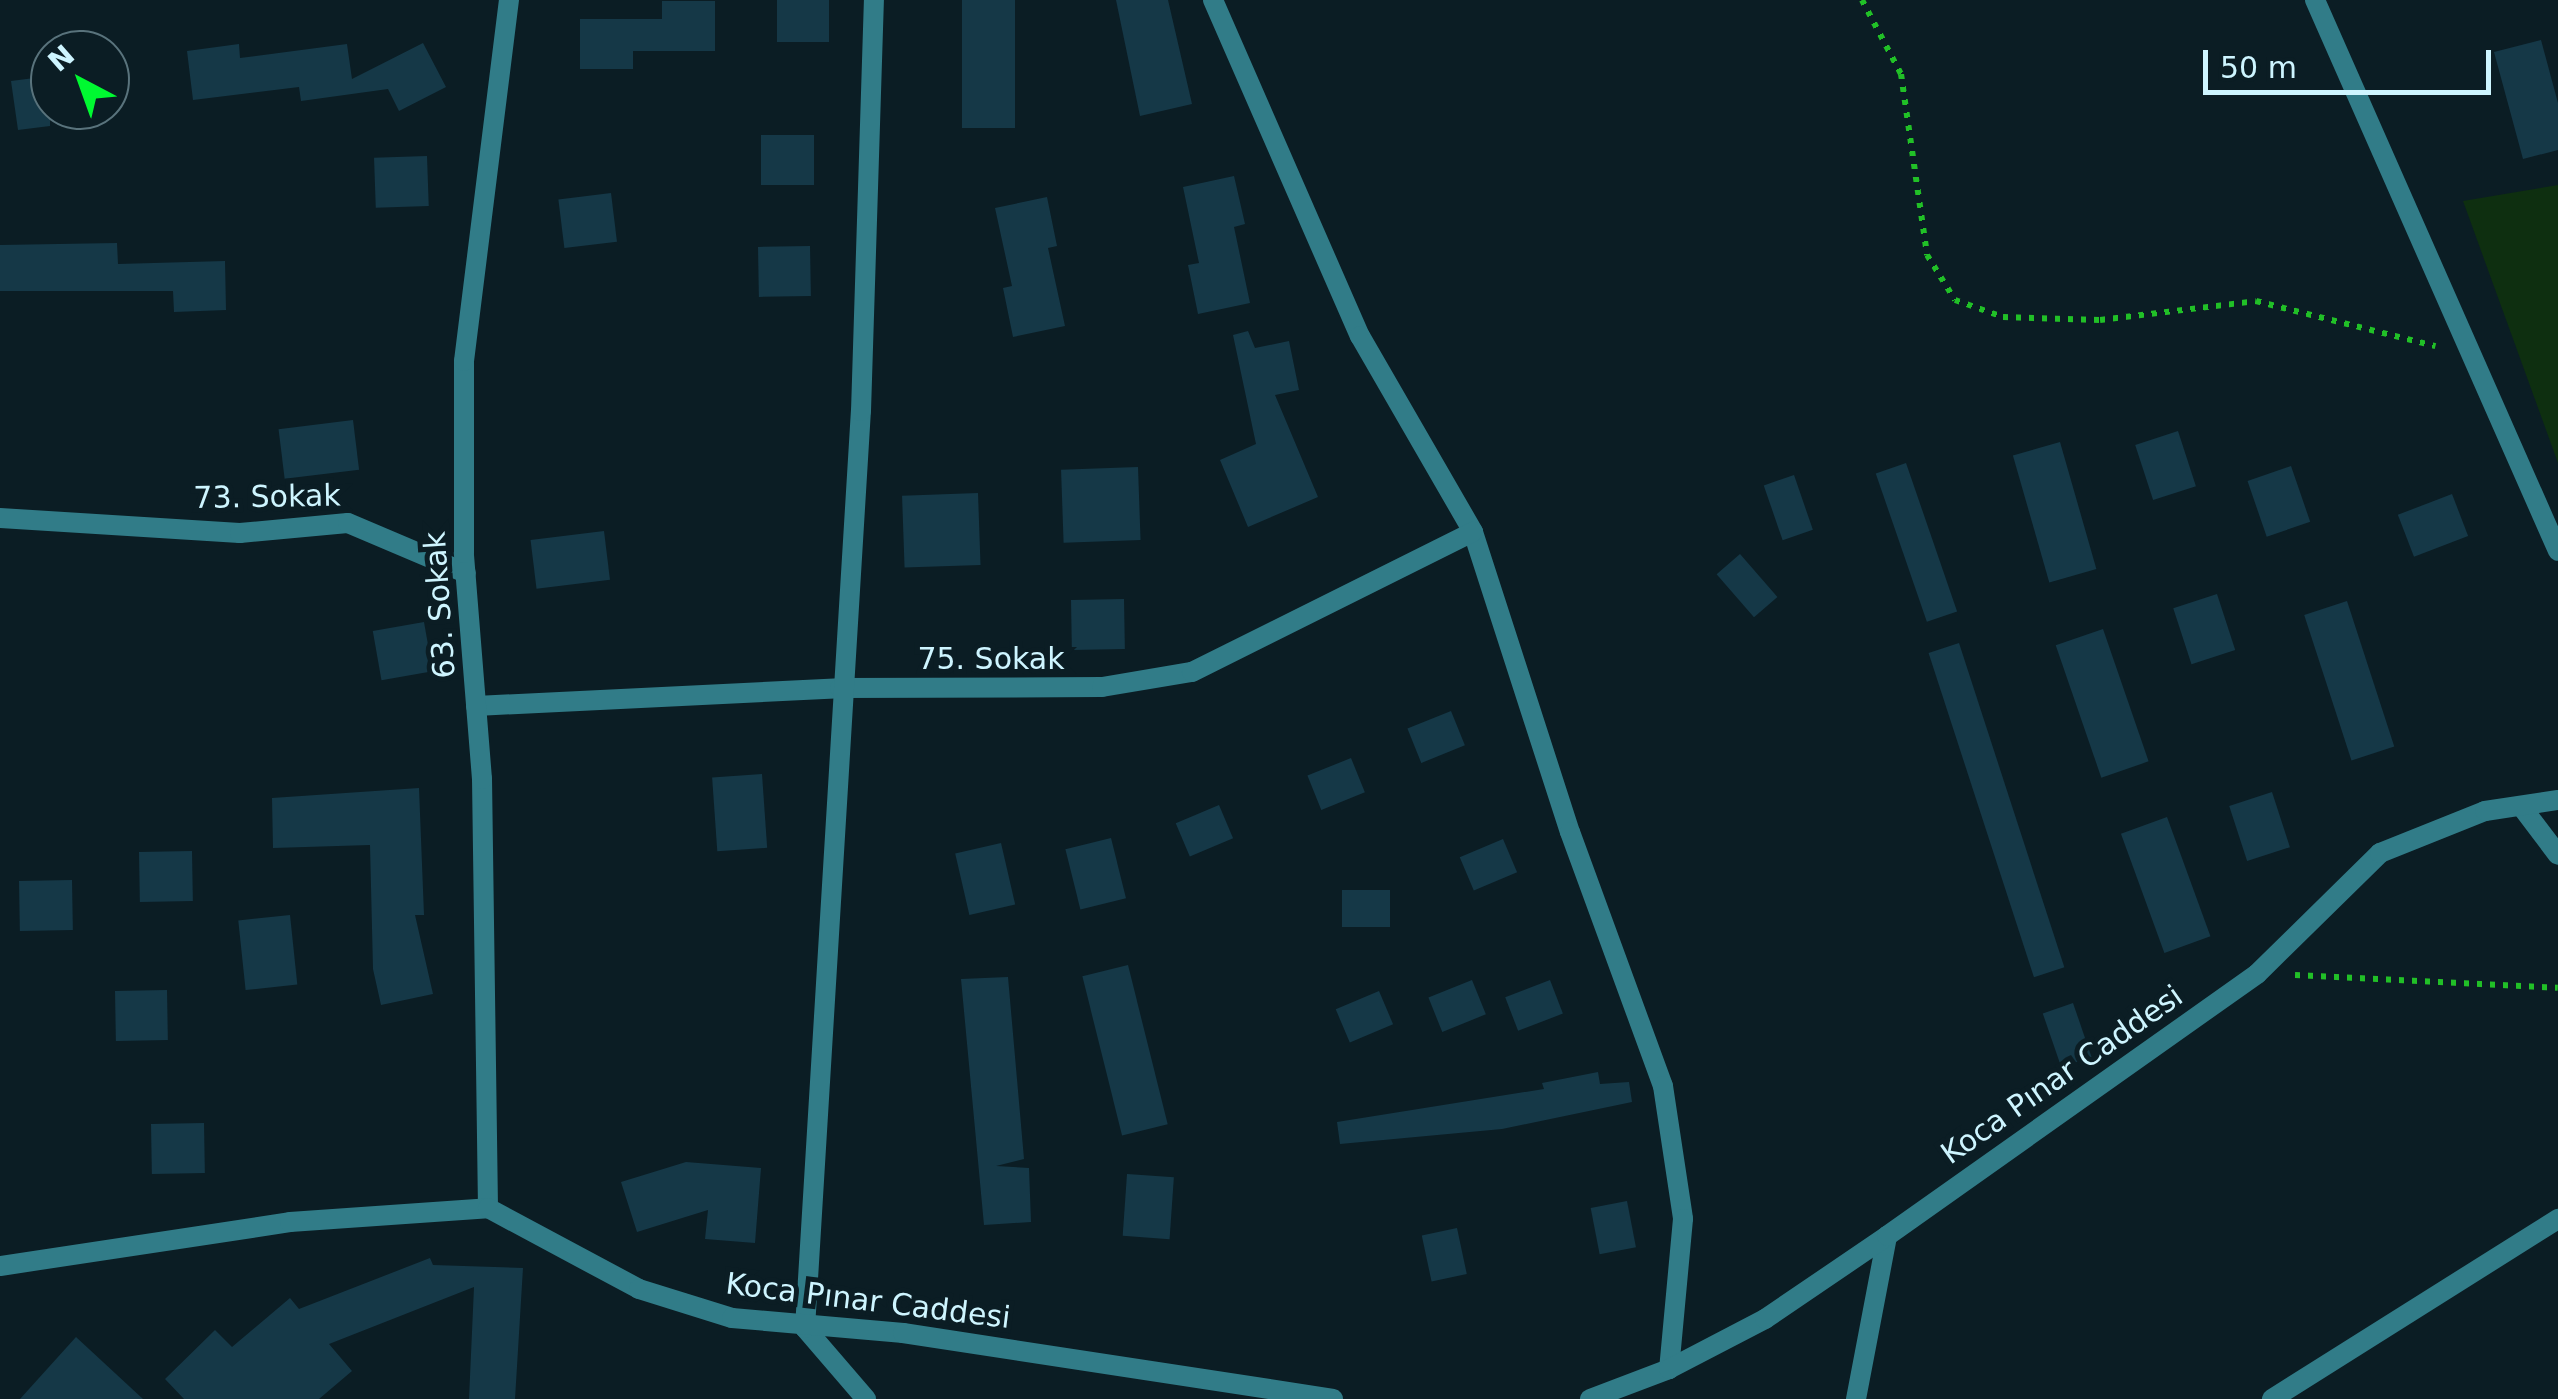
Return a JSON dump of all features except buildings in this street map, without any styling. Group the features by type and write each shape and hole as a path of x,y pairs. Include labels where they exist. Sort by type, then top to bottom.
{"street":[{"name":"63. Sokak","path":"488,1208 476,706 466,573 464,360 510,0"},
{"path":"866,1399 806,1328 840,688 861,411 874,0"},
{"path":"1213,0 1352,320 1473,532 1570,832 1663,1086 1683,1219 1669,1369"},
{"path":"2315,0 2558,551"},
{"name":"73. Sokak","path":"0,518 240,533 348,523 466,573"},
{"name":"75. Sokak","path":"476,706 840,688 1102,687 1192,672 1473,532"},
{"name":"Koca Pınar Caddesi","path":"1590,1399 1669,1369 1766,1319 1888,1236 2257,974 2380,853 2485,811 2558,800"},
{"path":"2522,806 2558,855"},
{"path":"0,1266 290,1222 488,1208"},
{"name":"Koca Pınar Caddesi","path":"488,1208 639,1289 732,1318 806,1328 903,1333 1333,1399"},
{"path":"2272,1399 2558,1218"},
{"path":"1856,1399 1888,1236"}],"path":[{"path":"1862,0 1901,74 1927,255 1955,300 2003,316 2100,320 2256,300 2475,356"},
{"path":"2257,974 2558,988"}],"green space":[{"path":"2558,185 2558,463 2463,201"}]}
